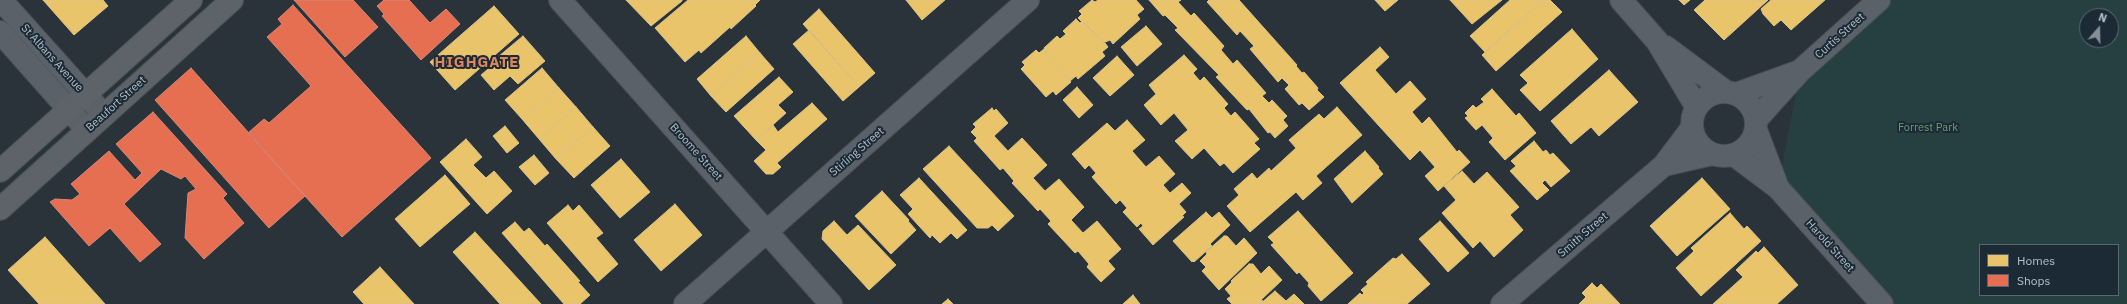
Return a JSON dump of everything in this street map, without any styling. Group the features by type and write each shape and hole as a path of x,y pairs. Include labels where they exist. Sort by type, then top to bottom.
{"main road":[{"path":"0,171 191,0"},
{"name":"Beaufort Street","path":"0,209 232,0"}],"street":[{"name":"St Albans Avenue","path":"1,0 104,115"},
{"name":"Broome Street","path":"560,0 831,304"},
{"name":"Stirling Street","path":"685,304 1028,0"},
{"path":"1620,0 1657,41 1696,106"},
{"name":"Curtis Street","path":"1756,125 1800,71 1879,0"},
{"name":"St Albans Avenue","path":"0,32 87,130"},
{"path":"1657,41 1730,93 1749,104 1756,125 1748,145 1734,155 1722,156 1712,154 1698,144 1692,128 1692,117 1696,106 1709,95 1730,93"},
{"name":"Curtis Street","path":"1730,93 1800,71"},
{"name":"Harold Street","path":"1756,125 1778,188"},
{"name":"Smith Street","path":"1502,304 1664,165 1692,128"},
{"name":"Smith Street","path":"1664,165 1712,154"},
{"name":"Harold Street","path":"1734,155 1778,188 1882,304"}],"green space":[{"name":"Forrest Park","path":"1879,0 2127,0 2127,304 1882,304 1778,188 1800,71"}],"building: Homes":[{"path":"43,0 103,0 108,6 74,35"},
{"path":"626,0 682,0 682,1 651,26"},
{"path":"688,0 760,0 755,5 756,6 731,29 730,27 701,53 699,50 685,62 655,28"},
{"path":"906,0 945,0 922,20"},
{"path":"1092,0 1095,2 1098,0 1136,0 1144,9 1137,15 1140,19 1113,44 1110,40 1103,43 1078,18 1082,14 1079,11"},
{"path":"1149,0 1181,0 1178,2 1191,16 1194,13 1224,46 1221,50 1233,64 1237,60 1266,93 1262,96 1269,103 1272,100 1287,116 1283,120 1288,126 1275,138 1270,132 1268,133 1249,109 1247,110 1216,77 1219,75 1175,30 1178,28 1165,15 1163,16"},
{"path":"1209,0 1239,0 1297,65 1296,66 1302,73 1304,72 1324,97 1309,110 1302,103 1299,105 1285,89 1289,85 1282,78 1278,82 1250,49 1254,46 1240,31 1237,35 1207,2"},
{"path":"1375,0 1398,0 1385,11"},
{"path":"1450,0 1502,0 1472,24"},
{"path":"1510,0 1543,0 1485,52 1470,36"},
{"path":"1543,0 1550,0 1562,12 1496,71 1482,55"},
{"path":"1679,0 1690,0 1684,5"},
{"path":"1705,0 1768,0 1724,40 1694,10"},
{"path":"1771,0 1825,0 1791,30 1781,20 1774,26 1763,14 1761,9"},
{"path":"494,6 519,34 455,90 430,62"},
{"path":"819,9 875,73 859,87 803,24"},
{"path":"1076,19 1080,23 1082,21 1108,47 1102,52 1105,56 1078,79 1076,76 1070,81 1045,54 1047,51 1044,48 1057,36 1060,39 1066,34 1063,31"},
{"path":"1146,26 1162,44 1137,66 1121,47"},
{"path":"1572,29 1598,59 1540,111 1520,90 1528,83 1520,75"},
{"path":"809,30 859,87 843,101 793,44"},
{"path":"523,36 545,61 518,84 510,76 494,90 481,75 494,64 492,62"},
{"path":"746,36 760,53 711,96 697,79"},
{"path":"1380,47 1389,57 1375,70 1396,94 1410,81 1426,99 1412,112 1422,124 1429,117 1457,152 1459,150 1470,162 1438,191 1425,176 1435,167 1420,150 1410,160 1340,83"},
{"path":"1044,49 1047,52 1045,54 1071,82 1056,95 1053,91 1046,97 1021,69 1025,65 1022,62 1036,50 1039,53"},
{"path":"760,53 774,69 726,112 711,96"},
{"path":"1184,55 1197,69 1193,73 1200,81 1204,77 1228,104 1224,108 1231,116 1235,112 1259,139 1254,143 1260,149 1233,173 1224,163 1220,166 1204,148 1192,159 1175,141 1188,130 1174,113 1161,125 1144,105 1156,94 1149,85"},
{"path":"1117,56 1134,75 1110,96 1093,78"},
{"path":"542,68 559,88 522,119 505,100"},
{"path":"1609,70 1638,102 1599,136 1591,127 1571,144 1551,121"},
{"path":"779,77 793,92 778,105 786,113 756,140 734,116"},
{"path":"1077,87 1093,105 1079,118 1063,100"},
{"path":"559,88 576,107 539,139 522,119"},
{"path":"1492,89 1516,116 1519,113 1536,133 1505,160 1489,142 1493,138 1482,125 1476,130 1465,118 1468,116 1465,113 1473,105 1476,108 1484,102 1481,99"},
{"path":"812,103 827,119 777,163 781,167 773,174 766,174 754,161 766,150 756,140 773,125 778,132"},
{"path":"576,107 593,127 556,159 539,139"},
{"path":"1337,107 1362,135 1316,176 1322,183 1303,200 1296,192 1250,232 1227,206 1239,195 1234,189 1252,173 1257,179 1269,168 1271,171 1296,148 1289,140 1319,114 1324,119"},
{"path":"992,108 994,111 996,109 1008,123 994,136 1008,151 1022,138 1047,165 1033,178 1045,191 1059,179 1084,207 1071,220 1083,233 1097,221 1121,249 1108,261 1115,269 1101,282 1087,267 1089,264 1078,251 1075,253 1048,224 1051,221 1040,209 1038,211 1012,183 1014,181 1003,168 1000,170 974,141 977,138 971,132 976,127 973,124"},
{"path":"1127,120 1145,140 1132,151 1146,167 1159,156 1175,174 1163,185 1170,193 1182,183 1191,193 1179,204 1186,212 1182,216 1184,217 1153,245 1139,229 1143,226 1141,223 1137,227 1123,212 1127,208 1120,200 1116,204 1092,177 1096,173 1089,165 1085,169 1072,154 1107,123 1115,131"},
{"path":"505,126 519,143 507,153 493,136"},
{"path":"593,127 610,146 574,178 556,159"},
{"path":"466,139 482,157 473,165 486,178 494,171 512,191 487,214 440,162"},
{"path":"1534,141 1543,152 1546,150 1550,155 1553,153 1570,171 1551,187 1545,180 1542,183 1549,190 1537,200 1510,171 1516,166 1511,161"},
{"path":"949,146 1014,216 998,231 992,225 988,228 977,228 923,169"},
{"path":"1365,151 1383,174 1352,203 1334,179"},
{"path":"534,155 549,173 535,185 519,167"},
{"path":"621,159 650,192 620,218 591,185"},
{"path":"1462,171 1474,184 1487,172 1519,207 1510,215 1523,230 1494,257 1480,241 1473,248 1442,213 1456,200 1444,186"},
{"path":"445,175 470,204 420,247 395,219"},
{"path":"919,178 967,230 957,239 951,233 940,243 932,235 930,238 908,214 913,209 900,195"},
{"path":"1702,178 1730,209 1677,256 1650,226"},
{"path":"882,191 909,220 908,221 916,230 891,254 855,216"},
{"path":"675,204 702,235 661,271 634,240"},
{"path":"568,205 573,211 579,205 603,233 596,238 618,264 598,282 547,223"},
{"path":"1298,211 1353,273 1321,301 1308,286 1309,283 1299,272 1297,274 1271,245 1274,243 1268,237"},
{"path":"1206,212 1212,218 1219,212 1230,225 1210,244 1212,246 1194,262 1192,262 1173,241"},
{"path":"1730,213 1744,229 1747,226 1761,241 1701,296 1676,268 1694,251 1691,248"},
{"path":"834,221 847,235 858,225 896,265 869,290 822,239 823,231"},
{"path":"1440,221 1469,253 1448,272 1419,239"},
{"path":"515,222 524,232 529,228 545,246 547,244 580,281 578,282 590,295 580,304 564,304 502,233"},
{"path":"475,232 541,304 500,304 453,252"},
{"path":"1224,236 1227,236 1236,246 1244,238 1257,253 1219,290 1202,271 1206,267 1200,261 1207,254 1206,252"},
{"path":"45,237 105,304 39,304 8,270"},
{"path":"1764,247 1798,285 1777,304 1713,304 1743,277 1736,270 1756,251 1758,253"},
{"path":"1402,254 1430,284 1407,304 1348,304 1360,293 1362,295 1364,293 1361,290 1368,284 1366,282 1393,258 1396,259"},
{"path":"1249,264 1253,264 1261,274 1269,266 1282,280 1261,300 1263,301 1260,304 1232,304 1227,299 1231,296 1225,289 1232,282 1231,281"},
{"path":"380,267 414,304 364,304 353,292"},
{"path":"1592,283 1597,288 1601,284 1620,304 1579,304 1586,297 1582,293"},
{"path":"1275,291 1286,301 1294,294 1304,304 1260,304"},
{"path":"1133,295 1140,304 1123,304"},
{"path":"948,299 953,304 942,304"}],"building: Shops":[{"path":"294,0 353,0 378,27 345,57"},
{"path":"384,0 409,0 430,23 446,9 460,24 421,60 382,16 384,14 377,6"},
{"path":"293,5 431,158 342,237 248,133 264,119 269,123 311,86 267,37 282,24 278,19"},
{"path":"191,68 305,196 269,228 155,100"},
{"path":"153,112 227,194 223,198 244,223 204,259 185,238 188,193 196,189 185,176 181,179 161,169 124,204 161,244 140,262 110,228 89,246 50,202 55,199 72,200 80,194 71,184 109,151 135,180 142,173 116,144"}],"district":[{"name":"HIGHGATE","path":"477,63"}]}
